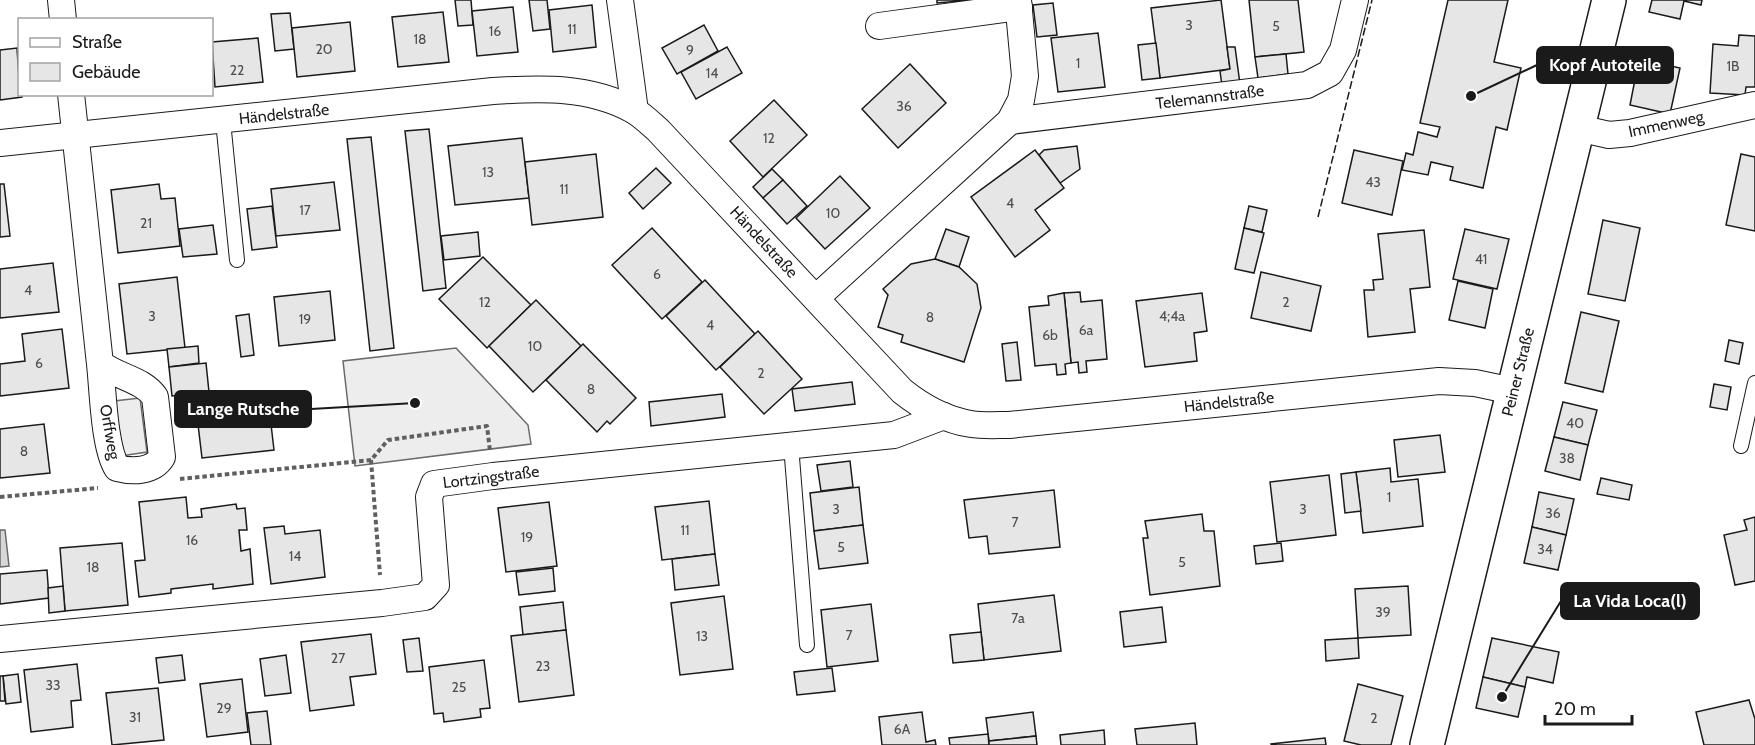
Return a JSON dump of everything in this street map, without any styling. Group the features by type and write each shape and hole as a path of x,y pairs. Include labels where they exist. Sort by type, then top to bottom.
{"main road":[{"name":"Peiner Straße","path":"1427,745 1609,0"}],"street":[{"path":"61,0 63,18"},
{"path":"620,0 635,111"},
{"name":"Telemannstraße","path":"1010,121 1307,85 1330,73 1343,50 1355,0"},
{"path":"816,298 1010,121 1021,100 1025,76 1018,4 879,26"},
{"name":"Händelstraße","path":"0,143 534,88 572,90 608,99 635,111 658,130 902,391 922,407 944,416 971,424 1009,425 1439,381 1475,383 1513,391"},
{"path":"71,96 100,363"},
{"name":"Immenweg","path":"1578,128 1609,135 1630,133 1755,105"},
{"name":"Lortzingstraße","path":"0,639 425,597 436,585 429,497 434,484 894,435 944,416"}],"lane":[{"path":"223,121 237,260"},
{"path":"1741,446 1755,383"},
{"path":"791,445 807,645"}],"path":[{"path":"382,603 371,460 387,440 487,426 493,476"},
{"path":"337,462 371,460"}],"shaded area":[{"path":"456,348 528,425 531,444 355,466 343,361"},
{"path":"140,398 147,452 121,456 114,401"},
{"path":"0,530 5,530 9,566 0,567"}],"building":[{"path":"455,0 471,0 473,25 458,26"},
{"path":"529,0 547,0 550,29 533,31"},
{"path":"937,0 972,0 937,3"},
{"path":"1221,0 1230,69 1160,78 1151,8"},
{"path":"1249,0 1298,0 1304,52 1255,57"},
{"path":"1448,0 1508,0 1494,62 1521,68 1507,130 1496,127 1483,188 1450,180 1453,167 1431,162 1428,175 1402,170 1406,153 1413,155 1418,132 1437,137 1440,127 1420,123"},
{"path":"1652,0 1702,0 1701,5 1684,1 1680,19 1649,12"},
{"path":"1053,3 1057,35 1037,37 1033,5"},
{"path":"592,5 596,47 553,52 549,10"},
{"path":"513,7 518,52 477,56 472,11"},
{"path":"443,12 449,62 398,67 392,17"},
{"path":"290,13 294,49 275,51 271,14"},
{"path":"350,22 355,71 297,77 292,28"},
{"path":"704,25 718,51 677,74 662,48"},
{"path":"1098,33 1105,87 1058,92 1051,38"},
{"path":"1739,35 1755,36 1755,87 1746,87 1745,95 1710,93 1713,44 1738,46"},
{"path":"258,38 263,82 215,87 213,42"},
{"path":"1156,43 1160,78 1142,80 1138,45"},
{"path":"727,47 742,73 696,99 681,72"},
{"path":"1227,47 1235,47 1240,84 1222,86 1220,71 1230,69"},
{"path":"17,48 18,96 22,97 0,100 0,50"},
{"path":"1286,54 1288,74 1258,78 1255,57"},
{"path":"1639,59 1680,68 1670,114 1630,105"},
{"path":"910,64 946,103 898,148 862,109"},
{"path":"774,100 807,135 763,177 730,141"},
{"path":"429,129 446,288 423,291 405,131"},
{"path":"371,137 394,348 370,351 347,139"},
{"path":"522,138 529,198 455,205 448,146"},
{"path":"1077,146 1080,169 1060,183 1039,155 1044,150"},
{"path":"1035,150 1064,188 1035,210 1050,230 1015,257 971,197"},
{"path":"1354,150 1403,161 1392,215 1342,203"},
{"path":"596,154 603,217 532,225 525,162"},
{"path":"1741,154 1755,157 1755,231 1726,225"},
{"path":"656,168 671,183 643,209 629,193"},
{"path":"772,169 783,180 763,198 753,187"},
{"path":"840,176 870,208 825,249 796,218"},
{"path":"783,180 807,206 787,224 763,198"},
{"path":"334,182 340,230 276,236 271,189"},
{"path":"0,184 4,184 10,236 0,237"},
{"path":"159,184 161,199 175,198 180,246 118,253 111,190"},
{"path":"272,206 277,247 252,250 247,209"},
{"path":"1249,206 1267,210 1262,232 1244,228"},
{"path":"1603,220 1640,228 1625,301 1588,294"},
{"path":"213,225 217,254 183,257 179,229"},
{"path":"652,228 702,282 662,319 612,265"},
{"path":"1244,228 1264,233 1254,273 1235,269"},
{"path":"946,229 969,237 959,267 935,259"},
{"path":"1465,229 1509,239 1497,289 1453,279"},
{"path":"1424,230 1430,287 1410,289 1415,332 1368,337 1364,290 1374,290 1373,280 1383,279 1378,234"},
{"path":"478,232 480,256 444,260 441,236"},
{"path":"483,257 531,305 487,348 439,299"},
{"path":"935,259 959,267 977,284 981,308 964,362 901,342 903,335 878,327 888,295 883,289 911,264"},
{"path":"53,263 59,312 0,318 0,269"},
{"path":"1261,272 1321,286 1311,331 1251,318"},
{"path":"177,277 185,348 127,354 119,284"},
{"path":"705,280 755,334 716,370 666,316"},
{"path":"1458,281 1493,289 1485,328 1449,320"},
{"path":"330,291 335,340 279,346 274,297"},
{"path":"1080,292 1081,302 1102,300 1107,359 1086,361 1087,372 1079,373 1078,362 1071,363 1064,293"},
{"path":"1064,293 1071,363 1065,364 1066,374 1057,375 1056,364 1035,366 1029,307 1049,305 1048,296"},
{"path":"1202,293 1207,331 1194,333 1197,361 1145,367 1136,301"},
{"path":"536,300 581,346 533,392 489,346"},
{"path":"1581,312 1619,321 1603,392 1565,383"},
{"path":"249,314 254,355 241,357 236,316"},
{"path":"62,329 69,388 0,396 0,364 25,361 22,334"},
{"path":"758,331 802,379 764,414 720,367"},
{"path":"1729,340 1743,343 1739,364 1725,361"},
{"path":"1017,342 1021,380 1006,381 1002,344"},
{"path":"583,344 636,398 610,424 607,421 597,432 546,380"},
{"path":"198,346 199,363 169,367 167,349"},
{"path":"206,363 209,392 172,396 169,367"},
{"path":"852,382 855,404 795,411 792,389"},
{"path":"1714,384 1731,387 1727,410 1710,407"},
{"path":"722,394 725,417 651,426 649,402"},
{"path":"1563,402 1597,410 1588,445 1554,437"},
{"path":"269,407 274,450 202,458 197,416"},
{"path":"44,424 50,473 0,478 0,429"},
{"path":"1440,435 1445,472 1398,477 1394,440"},
{"path":"1554,437 1588,445 1580,480 1545,471"},
{"path":"850,461 853,487 821,491 817,465"},
{"path":"1390,468 1391,482 1418,479 1423,526 1363,533 1356,472"},
{"path":"1356,472 1361,511 1345,513 1341,474"},
{"path":"1329,475 1336,535 1277,542 1270,482"},
{"path":"1601,478 1632,485 1629,500 1597,494"},
{"path":"859,487 863,525 814,531 810,493"},
{"path":"1054,490 1060,547 989,554 987,536 969,538 964,500"},
{"path":"1539,492 1574,499 1566,535 1532,527"},
{"path":"186,497 188,518 202,517 201,509 236,504 237,509 245,508 247,530 239,530 241,551 250,549 253,584 213,589 213,584 171,589 171,593 139,597 135,561 145,560 139,502"},
{"path":"709,501 715,554 662,560 655,507"},
{"path":"549,502 557,566 506,572 498,508"},
{"path":"1202,514 1204,531 1214,531 1220,586 1150,595 1143,538 1148,538 1145,521"},
{"path":"1755,517 1755,581 1735,585 1724,535 1747,530 1744,520"},
{"path":"863,525 868,563 819,569 814,531"},
{"path":"284,526 285,534 320,530 325,577 271,584 264,528"},
{"path":"1532,527 1566,535 1558,570 1524,563"},
{"path":"122,543 128,605 65,611 60,548"},
{"path":"1281,543 1283,561 1256,564 1254,546"},
{"path":"715,554 719,585 675,590 672,559"},
{"path":"553,568 555,591 519,595 516,572"},
{"path":"47,570 49,598 0,604 0,574"},
{"path":"63,586 65,611 49,613 48,588"},
{"path":"1408,586 1411,635 1358,638 1355,589"},
{"path":"1054,595 1061,651 984,660 978,604"},
{"path":"724,596 733,669 680,675 671,603"},
{"path":"563,602 566,630 523,635 520,607"},
{"path":"871,604 878,661 827,667 821,610"},
{"path":"1162,607 1166,642 1124,647 1120,612"},
{"path":"566,630 574,695 519,702 511,636"},
{"path":"981,632 984,660 953,663 950,635"},
{"path":"371,634 376,674 350,677 354,705 310,711 301,642"},
{"path":"419,638 423,671 407,672 403,640"},
{"path":"1358,638 1359,658 1326,661 1325,640"},
{"path":"1492,638 1559,652 1553,683 1527,677 1525,687 1483,677"},
{"path":"182,655 185,680 159,683 156,658"},
{"path":"286,655 291,693 265,696 260,659"},
{"path":"484,660 490,708 480,709 481,717 444,722 443,713 434,714 429,667"},
{"path":"77,664 81,700 71,701 73,727 31,732 24,670"},
{"path":"832,668 835,691 797,695 794,672"},
{"path":"18,674 21,702 6,704 3,676"},
{"path":"0,676 3,676 5,701 0,701"},
{"path":"1483,677 1525,687 1518,717 1476,708"},
{"path":"242,679 248,732 207,737 200,684"},
{"path":"1358,684 1403,696 1391,745 1361,745 1344,741"},
{"path":"158,688 164,740 112,745 106,693"},
{"path":"1749,700 1755,719 1755,745 1704,745 1696,712"},
{"path":"267,711 271,745 251,745 247,713"},
{"path":"922,712 926,742 935,740 936,745 882,745 879,717"},
{"path":"1033,712 1036,736 989,741 986,718"},
{"path":"1195,723 1197,745 1137,745 1135,729"},
{"path":"1104,730 1105,745 1061,745 1060,735"},
{"path":"988,734 989,745 950,745 949,738"},
{"path":"1036,736 1037,745 989,745 989,741"},
{"path":"1325,738 1326,745 1271,744"}],"fence":[{"path":"1318,217 1372,0"}],"place":[{"name":"Kopf Autoteile","path":"1471,96"},
{"name":"Lange Rutsche","path":"415,403"},
{"name":"La Vida Loca(l)","path":"1502,697"}]}
